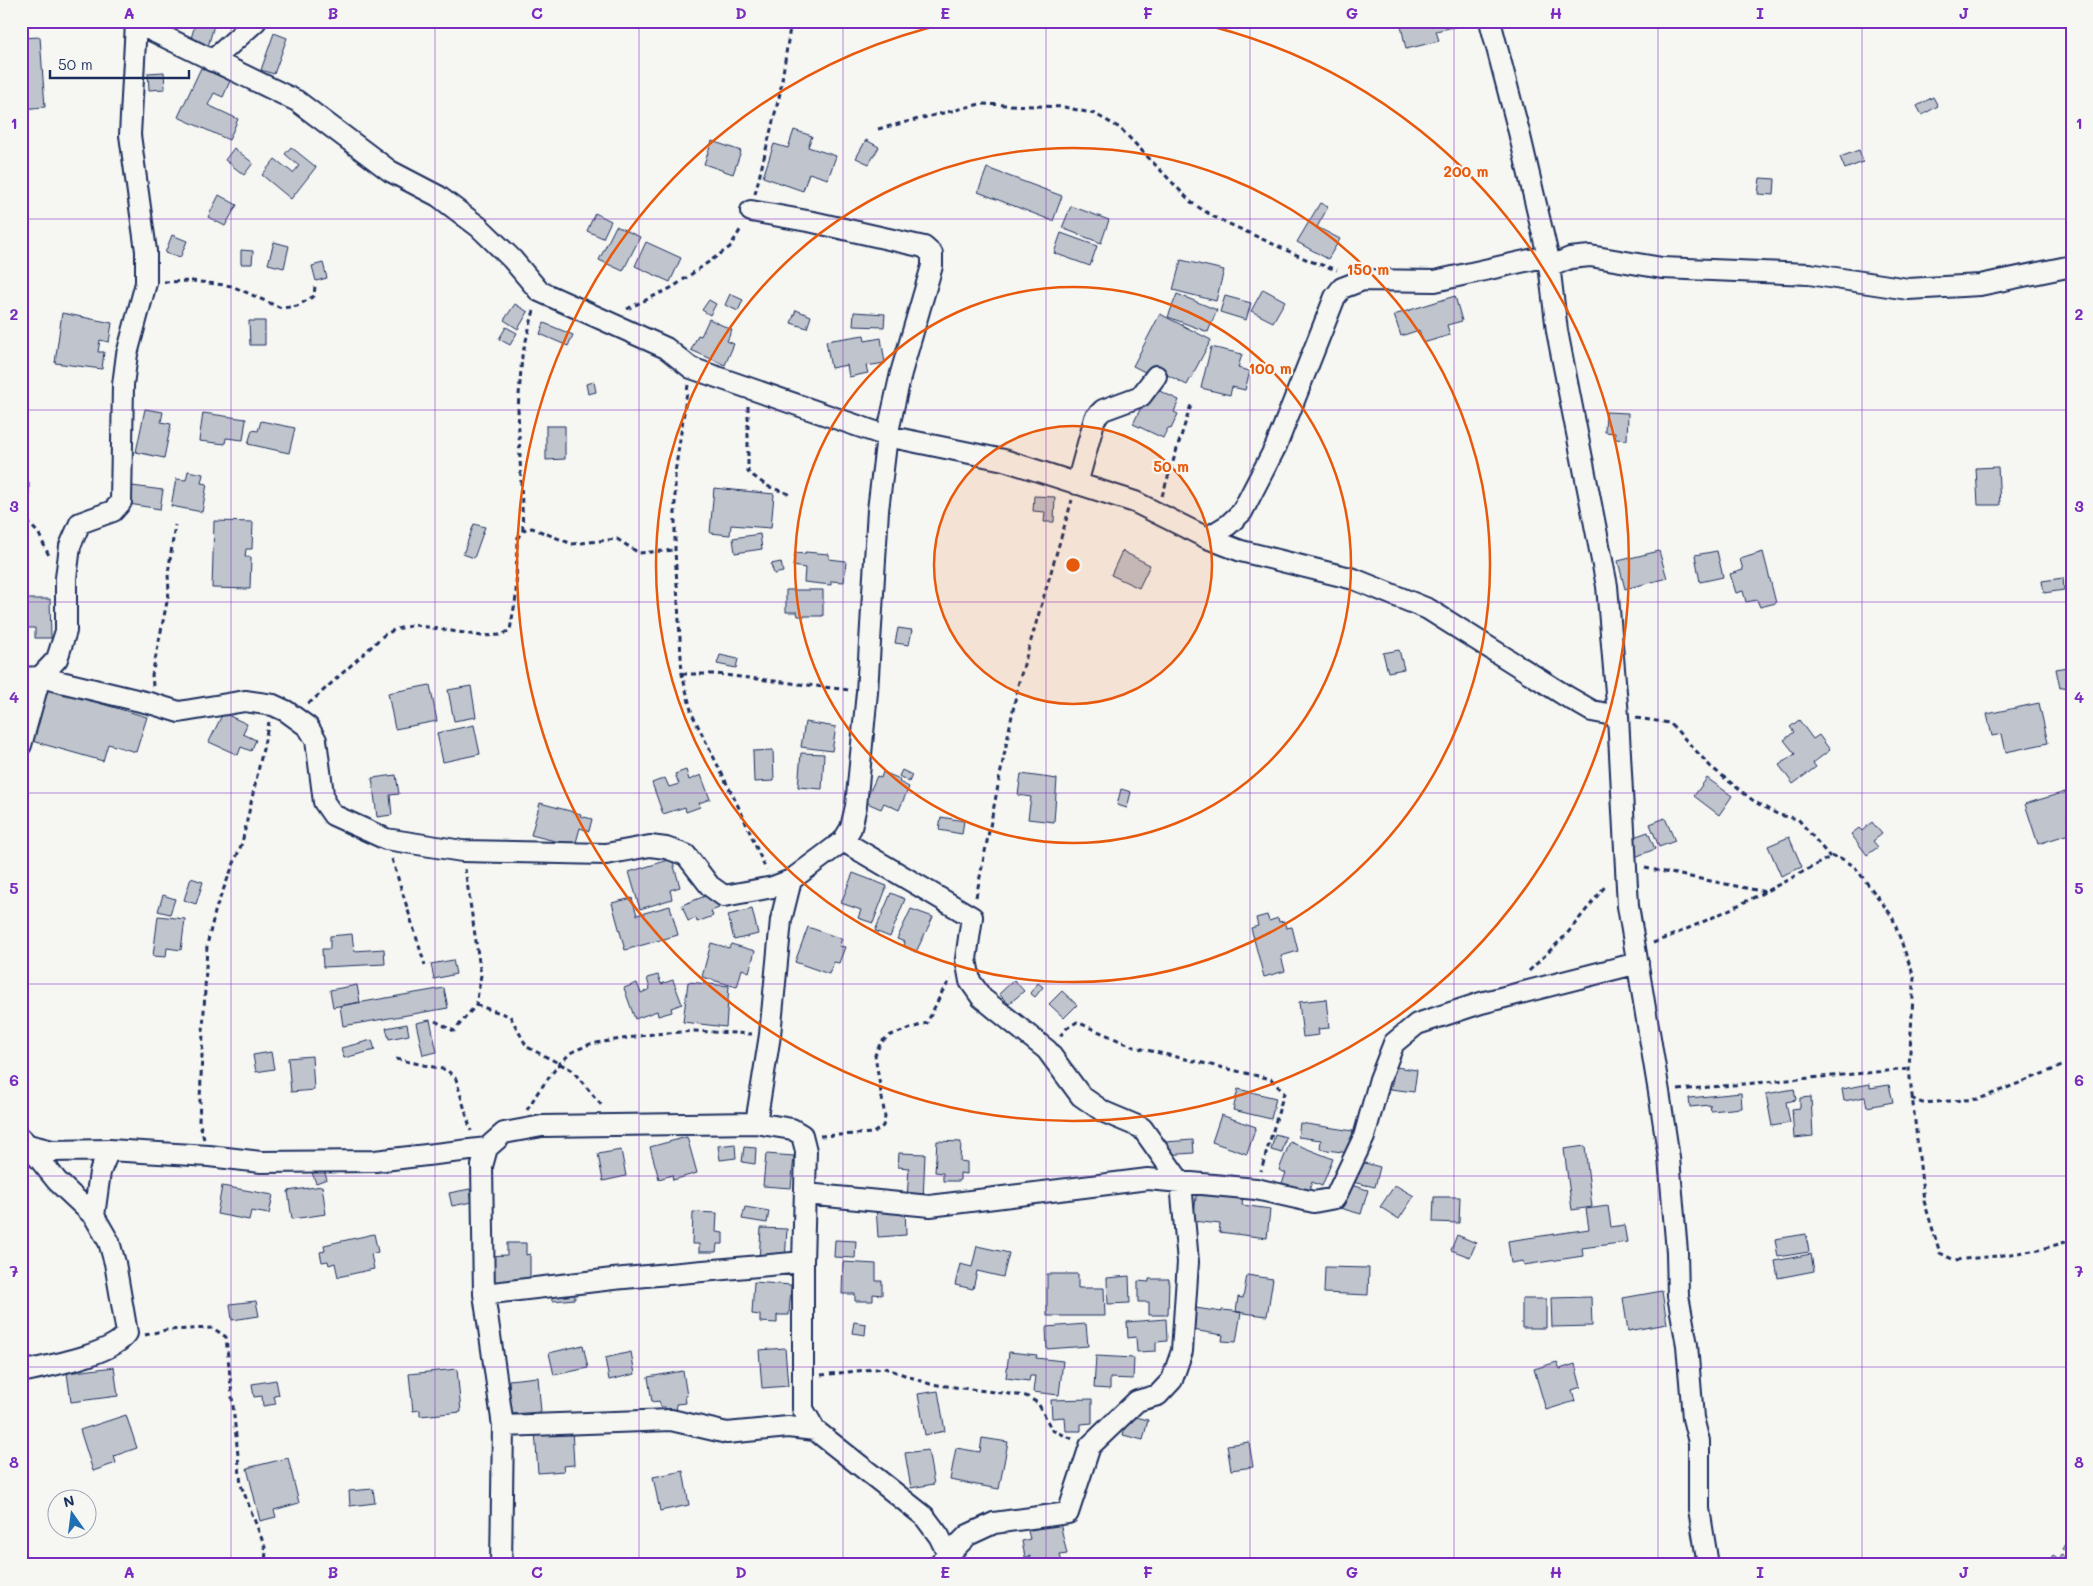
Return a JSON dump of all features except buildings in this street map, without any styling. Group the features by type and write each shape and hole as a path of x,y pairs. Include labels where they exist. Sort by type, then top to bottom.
{"street":[{"path":"212,61 256,21"},
{"path":"1490,21 1519,132 1549,262 1557,331 1607,586 1618,716 1628,906 1669,1158 1678,1252 1678,1296 1688,1354 1694,1418 1699,1442 1700,1509 1708,1565"},
{"path":"21,745 31,678 57,659 66,631 66,578 70,546 80,523 112,511 121,502 122,385 127,354 146,283 146,251 130,135 134,22 297,101 390,171 438,196 486,233 512,258 539,292 601,321 666,348 691,368 887,436 1004,460 1136,502 1207,538 1241,551 1354,579 1428,609 1566,696 1592,710 1618,716"},
{"path":"31,678 153,704 179,712 245,701 279,708 308,727 316,740 324,802 333,815 386,839 462,852 606,854 650,846 686,855 710,886 724,896 782,884 843,841 851,828 856,806 867,692 878,510 887,436 901,372 932,266 932,254 924,247 813,222 751,211"},
{"path":"1207,538 1242,512 1276,446 1335,297 1342,288 1364,280 1435,281 1590,256 1662,268 1809,274 1908,289 1980,285 2072,266"},
{"path":"1077,484 1095,418 1103,410 1141,396 1156,376"},
{"path":"843,841 972,917 966,959 970,981 982,998 1047,1050 1081,1096 1104,1112 1142,1128 1181,1183 1188,1262 1182,1351 1172,1380 1158,1395 1137,1401 1090,1446 1068,1513 994,1523 968,1535 943,1560"},
{"path":"756,1123 770,1035 781,920 782,884"},
{"path":"806,1194 930,1206 1148,1180 1256,1188 1314,1202 1335,1198 1364,1138 1380,1079 1394,1043 1416,1024 1636,957"},
{"path":"24,1142 52,1150 109,1150 209,1156 261,1162 375,1161 482,1148 504,1133 542,1126 756,1123 792,1129 802,1135 806,1151 803,1262 803,1409 815,1430 924,1516 939,1536 943,1560"},
{"path":"21,1372 78,1359 122,1341 128,1333 115,1263 109,1242 94,1216 57,1181 24,1142"},
{"path":"482,1148 484,1294 503,1426 501,1565"},
{"path":"94,1216 100,1172 109,1150"},
{"path":"484,1294 613,1278 803,1262"},
{"path":"503,1426 671,1420 727,1433 788,1427 815,1430"}],"path":[{"path":"601,321 673,287 730,247 751,211 780,93 791,21"},
{"path":"878,129 980,104 1064,107 1095,114 1120,128 1192,203 1214,217 1310,261 1364,280"},
{"path":"146,283 192,281 232,286 281,308 297,306 314,296 315,286"},
{"path":"524,530 518,409 522,356 539,292"},
{"path":"691,368 676,473 675,550 682,674 692,714 742,814 782,884"},
{"path":"748,388 748,472 767,486 792,495"},
{"path":"1158,514 1163,489 1191,405"},
{"path":"972,917 1018,684 1077,484"},
{"path":"21,514 40,534 48,557 66,578"},
{"path":"153,704 152,675 169,592 168,574 175,525"},
{"path":"209,1156 200,1121 207,945 216,908 242,843 279,708 312,701 384,635 396,629 415,625 482,636 502,635 510,630 516,597 517,539 524,530 532,528 572,544 617,538 639,553 675,550"},
{"path":"682,674 716,674 867,692"},
{"path":"1618,716 1670,723 1711,767 1755,802 1779,814 1798,819 1830,857"},
{"path":"386,839 425,965"},
{"path":"435,1021 454,1031 476,1006 482,975 462,852"},
{"path":"1636,957 1767,892 1830,857 1838,856 1854,866 1892,916 1914,977 1909,1069 1924,1201 1940,1253 1954,1260 1997,1256 2039,1250 2072,1240"},
{"path":"1527,973 1566,935 1625,863 1767,892"},
{"path":"802,1135 821,1136 873,1132 882,1126 885,1117 875,1055 881,1042 891,1035 927,1023 942,992 966,959"},
{"path":"476,1006 510,1016 527,1047 572,1070 599,1100 614,1125"},
{"path":"1047,1050 1066,1028 1077,1022 1134,1047 1271,1079 1284,1093 1256,1188"},
{"path":"516,1130 538,1092 560,1063 572,1052 590,1044 653,1034 695,1031 770,1035"},
{"path":"396,1059 448,1070 456,1079 482,1148"},
{"path":"1912,1098 1922,1103 1979,1099 2072,1062"},
{"path":"1659,1092 1909,1069"},
{"path":"122,1341 166,1330 213,1328 226,1337 240,1485 266,1550 265,1565"},
{"path":"803,1377 885,1368 930,1384 1026,1396 1038,1403 1052,1430 1090,1446"}]}
